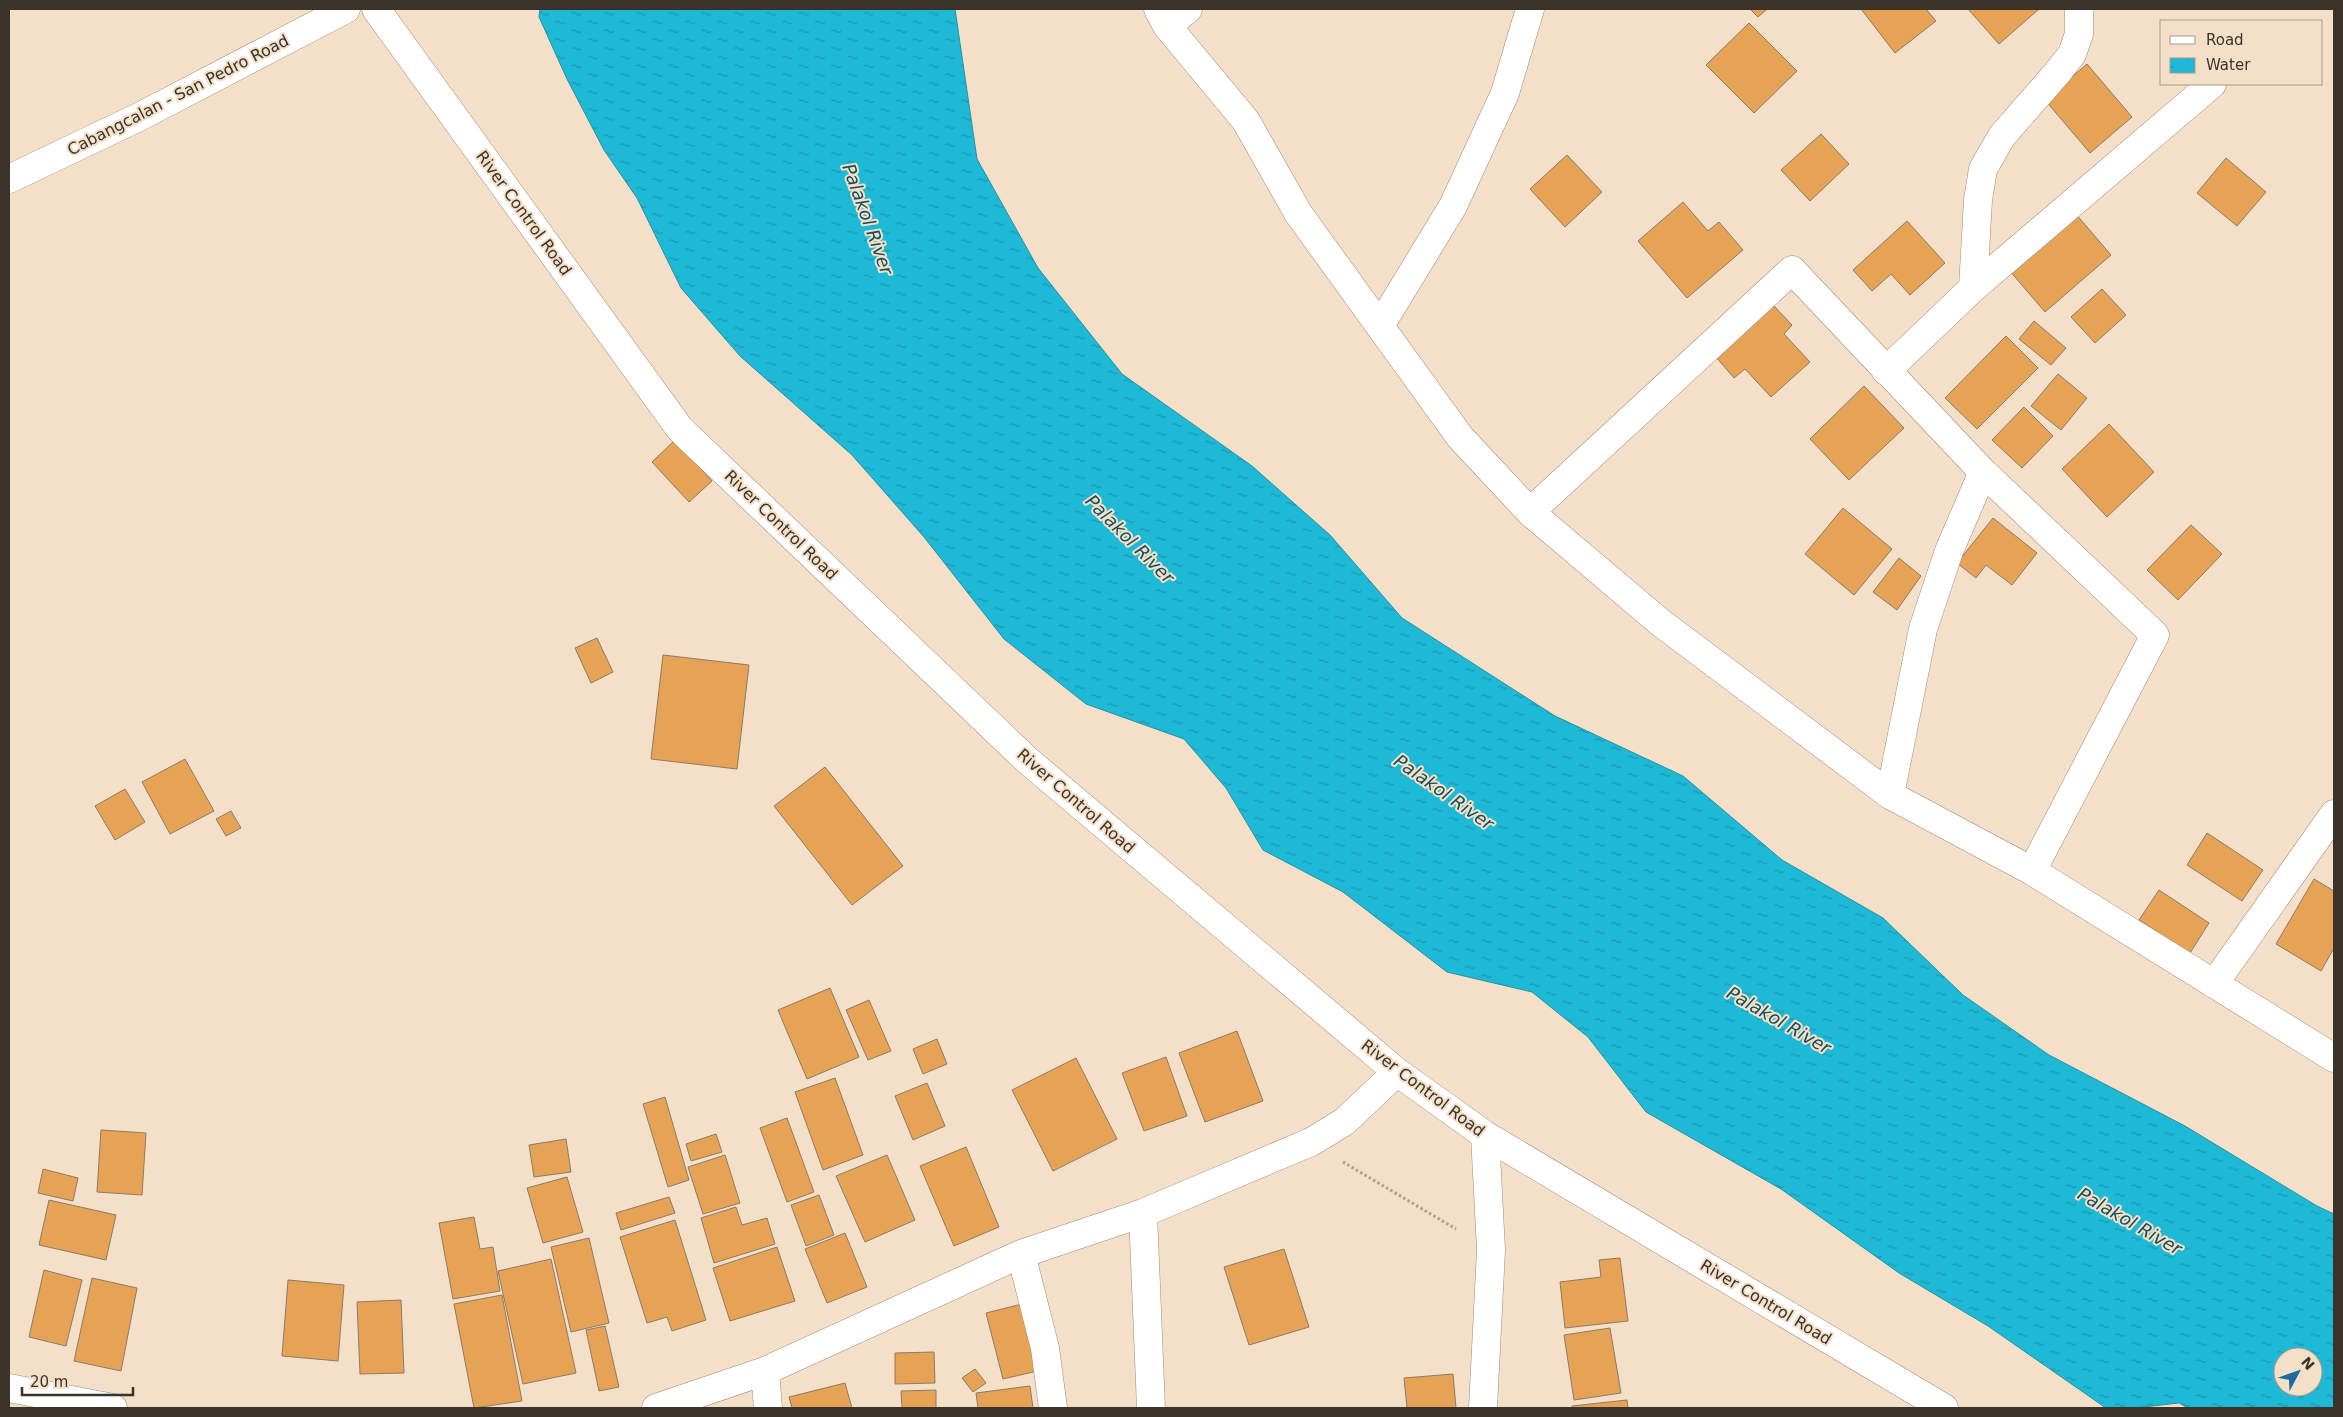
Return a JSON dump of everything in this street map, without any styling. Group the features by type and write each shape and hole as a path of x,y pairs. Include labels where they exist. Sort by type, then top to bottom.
{"street":[{"name":"Cabangcalan - San Pedro Road","path":"9,179 139,117 346,9"},
{"name":"River Control Road","path":"376,9 680,429 1027,760 1397,1072 1485,1135 1944,1408"},
{"path":"1188,9 1162,17 1246,122 1298,213 1460,437 1530,512 1661,623 1890,795 2032,871 2334,1058"},
{"path":"1380,326 1454,206 1505,93 1530,9"},
{"path":"1973,288 1978,200 1983,169 2002,136 2057,74 2072,54 2079,34 2079,12"},
{"path":"1886,371 1973,288 2211,85"},
{"path":"1530,512 1792,270 1983,472 2155,635 2032,871"},
{"path":"1890,795 1924,629 1949,551 1983,472"},
{"path":"2214,984 2334,814"},
{"path":"656,1408 765,1371 1021,1254 1142,1214 1311,1142 1344,1122 1397,1072"},
{"path":"1483,1408 1491,1250 1485,1135"},
{"path":"1142,1214 1151,1408"},
{"path":"1021,1254 1045,1348 1053,1408"},
{"path":"765,1371 768,1408"},
{"path":"9,1388 113,1408"}],"path":[{"path":"1311,1142 1491,1250"}],"water":[{"name":"Palakol River","path":"540,9 955,9 977,159 1038,268 1122,374 1252,466 1330,535 1402,618 1555,716 1683,776 1782,860 1883,918 1963,995 2049,1055 2185,1126 2317,1206 2334,1214 2334,1408 2188,1408 2179,1403 2134,1408 2106,1408 1988,1326 1899,1273 1781,1189 1646,1112 1588,1037 1532,992 1447,972 1343,892 1263,850 1226,788 1184,739 1086,704 1004,639 924,537 852,455 740,356 681,288 637,198 604,150 567,79 539,17"}],"building":[{"path":"1750,9 1767,9 1758,17"},
{"path":"1861,9 1926,9 1936,21 1895,53"},
{"path":"1968,9 2039,9 1999,44"},
{"path":"1749,23 1797,71 1754,113 1706,65"},
{"path":"2087,64 2132,117 2090,153 2045,100"},
{"path":"1821,134 1849,164 1810,201 1781,170"},
{"path":"1567,155 1602,192 1565,227 1530,189"},
{"path":"2226,158 2266,192 2237,226 2197,193"},
{"path":"1683,202 1708,231 1719,222 1743,250 1687,298 1638,241"},
{"path":"2075,213 2111,255 2045,312 2009,270"},
{"path":"1907,221 1945,263 1910,295 1891,274 1872,291 1853,270"},
{"path":"2102,289 2126,315 2095,343 2071,317"},
{"path":"1773,305 1792,325 1784,334 1810,362 1771,397 1745,369 1734,378 1716,357"},
{"path":"2034,321 2066,348 2051,365 2019,339"},
{"path":"2006,336 2038,368 1977,429 1945,398"},
{"path":"2058,374 2087,398 2061,430 2031,406"},
{"path":"1864,386 1904,428 1849,480 1810,439"},
{"path":"2024,407 2053,436 2022,468 1992,440"},
{"path":"2109,424 2154,472 2107,517 2062,469"},
{"path":"675,440 712,481 689,502 652,462"},
{"path":"1843,508 1892,549 1854,595 1805,554"},
{"path":"1993,518 2037,553 2012,585 1986,565 1976,578 1957,563"},
{"path":"2191,525 2222,554 2178,600 2147,570"},
{"path":"1899,558 1921,576 1897,610 1873,592"},
{"path":"597,638 613,672 591,683 575,648"},
{"path":"663,655 749,665 737,769 651,759"},
{"path":"185,759 214,811 170,834 142,782"},
{"path":"825,767 903,866 852,905 774,806"},
{"path":"125,789 145,822 115,840 95,806"},
{"path":"231,811 241,828 226,836 216,819"},
{"path":"2207,833 2263,870 2242,901 2187,865"},
{"path":"2314,879 2334,891 2334,948 2321,971 2276,944"},
{"path":"2159,890 2209,923 2190,953 2139,920"},
{"path":"830,988 859,1057 807,1079 778,1010"},
{"path":"869,1000 891,1051 868,1060 846,1010"},
{"path":"1237,1031 1263,1101 1205,1122 1179,1053"},
{"path":"937,1039 947,1064 923,1074 913,1049"},
{"path":"1166,1057 1187,1116 1144,1131 1122,1073"},
{"path":"1076,1058 1117,1139 1053,1171 1012,1090"},
{"path":"835,1078 863,1155 823,1170 795,1092"},
{"path":"927,1083 945,1126 913,1140 895,1096"},
{"path":"665,1097 689,1180 668,1187 643,1104"},
{"path":"787,1118 814,1192 787,1202 760,1128"},
{"path":"101,1130 146,1133 142,1195 97,1192"},
{"path":"716,1134 722,1152 691,1161 686,1144"},
{"path":"566,1139 571,1172 534,1177 529,1145"},
{"path":"966,1147 999,1227 954,1246 920,1166"},
{"path":"725,1155 740,1203 703,1214 688,1167"},
{"path":"887,1155 915,1220 865,1242 836,1176"},
{"path":"43,1169 78,1178 73,1201 38,1193"},
{"path":"567,1177 583,1232 543,1243 527,1188"},
{"path":"819,1195 834,1235 806,1246 791,1205"},
{"path":"669,1197 675,1213 621,1230 616,1213"},
{"path":"49,1200 116,1215 106,1260 39,1245"},
{"path":"736,1207 742,1225 767,1218 775,1244 714,1263 701,1218"},
{"path":"474,1217 480,1249 493,1247 500,1291 453,1299 439,1223"},
{"path":"675,1220 706,1320 672,1331 667,1317 647,1323 620,1237"},
{"path":"845,1233 867,1287 827,1303 805,1249"},
{"path":"589,1238 609,1323 571,1332 551,1247"},
{"path":"777,1247 795,1301 730,1321 713,1268"},
{"path":"1284,1249 1309,1327 1249,1345 1224,1267"},
{"path":"1620,1258 1628,1321 1565,1328 1560,1282 1601,1277 1599,1260"},
{"path":"551,1259 576,1373 523,1384 498,1271"},
{"path":"44,1270 82,1280 66,1346 29,1337"},
{"path":"92,1278 137,1288 121,1371 74,1361"},
{"path":"288,1280 344,1285 338,1361 282,1356"},
{"path":"502,1295 522,1401 474,1408 454,1304"},
{"path":"401,1300 404,1373 360,1374 357,1302"},
{"path":"1030,1302 1046,1369 1003,1379 986,1313"},
{"path":"605,1326 619,1387 599,1391 586,1330"},
{"path":"1610,1328 1621,1393 1574,1400 1564,1335"},
{"path":"934,1352 935,1383 895,1384 895,1353"},
{"path":"975,1369 986,1383 973,1392 962,1378"},
{"path":"1453,1374 1456,1408 1407,1408 1404,1378"},
{"path":"845,1383 852,1408 792,1408 789,1397"},
{"path":"1030,1386 1033,1408 978,1408 976,1393"},
{"path":"936,1390 936,1408 902,1408 901,1391"},
{"path":"1627,1400 1628,1408 1572,1408 1572,1406"}]}
